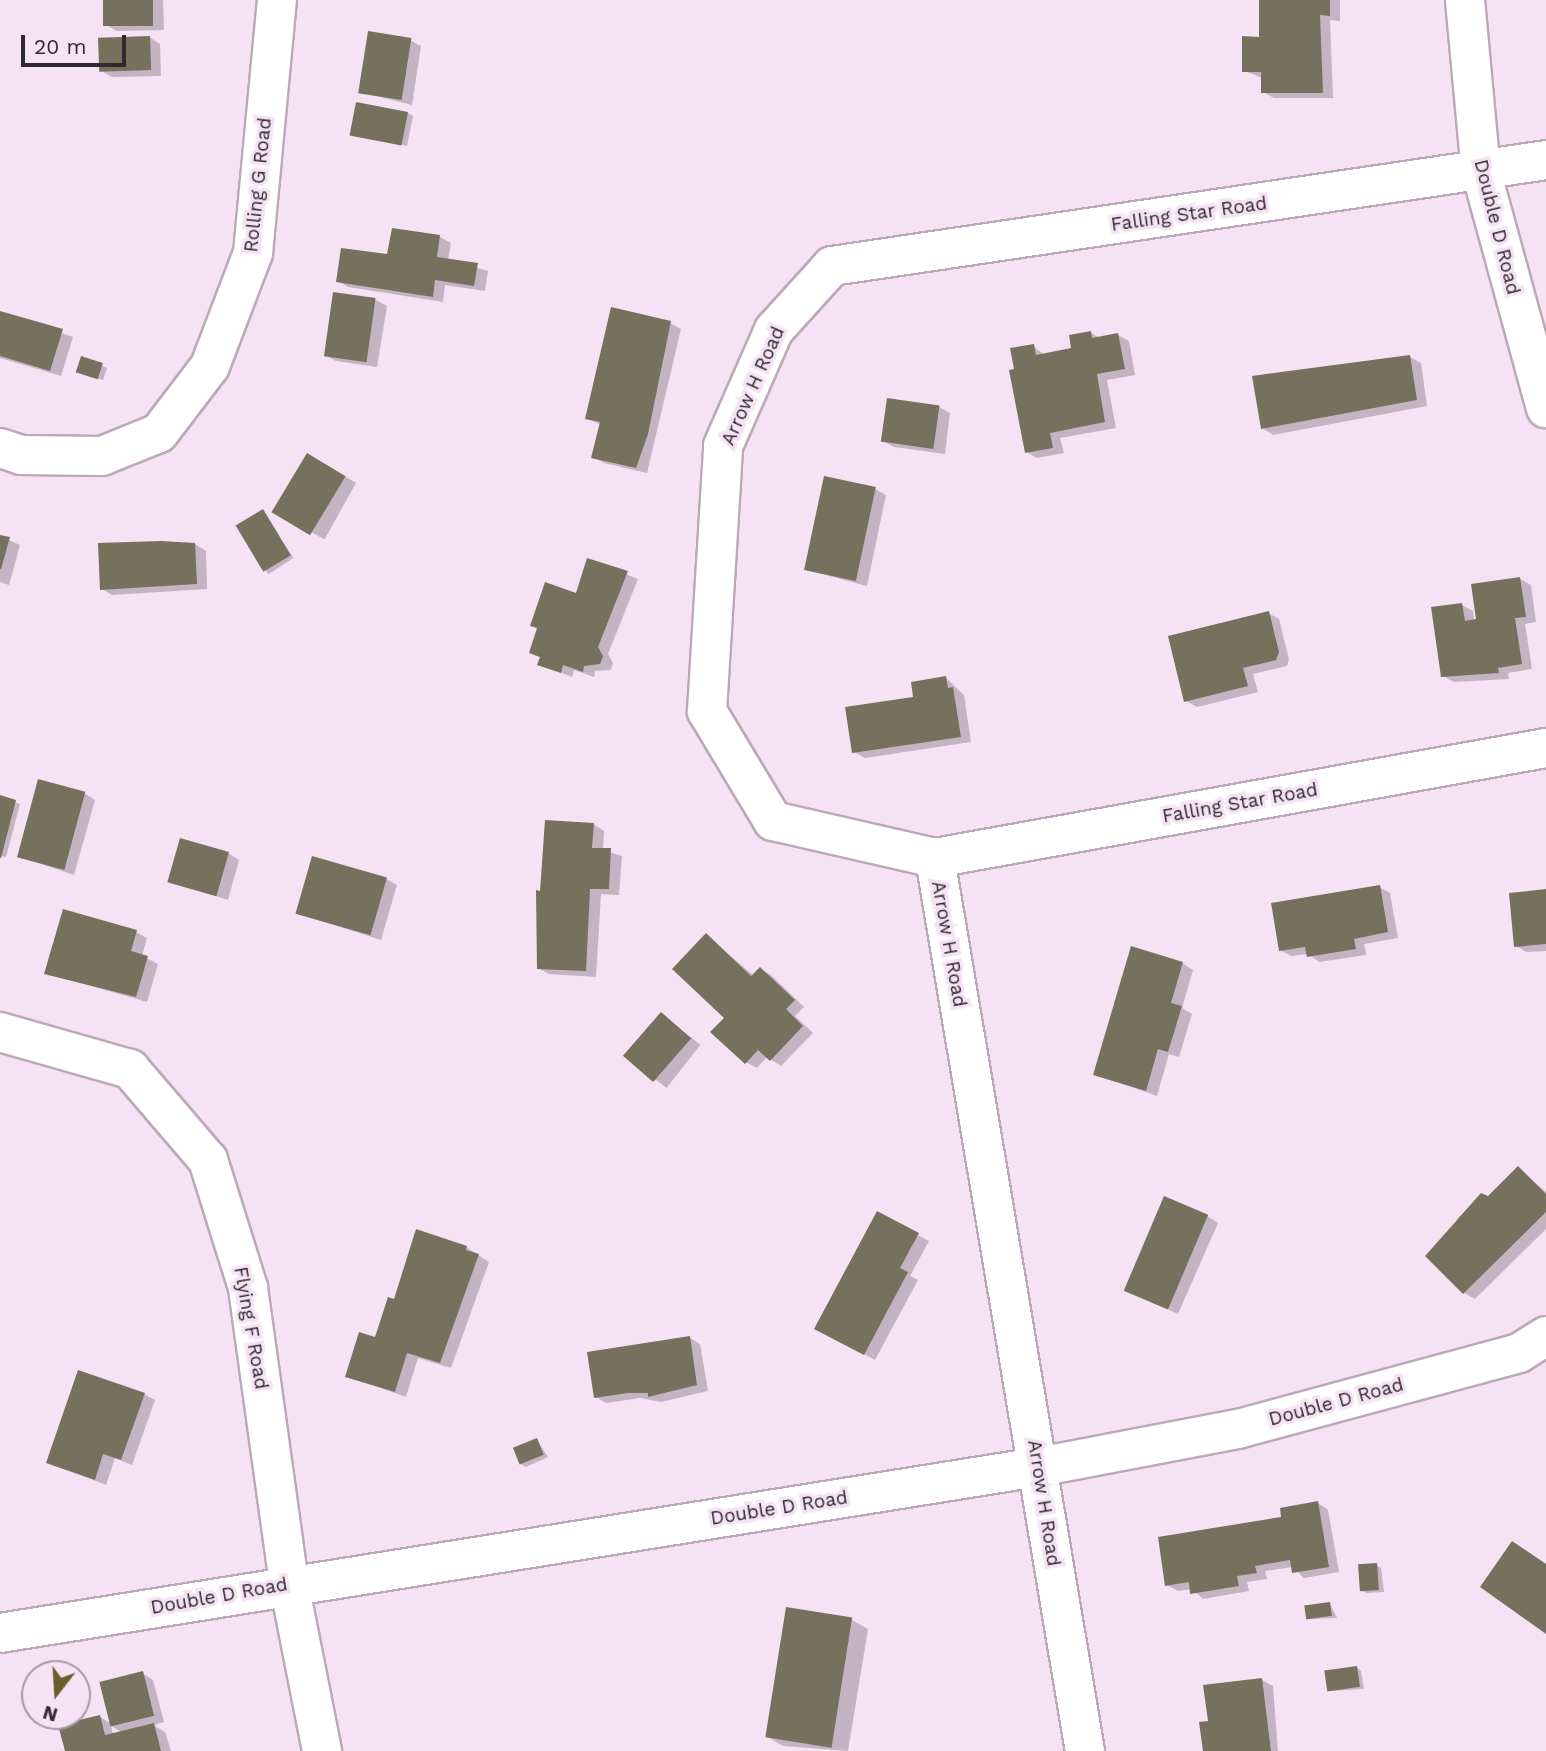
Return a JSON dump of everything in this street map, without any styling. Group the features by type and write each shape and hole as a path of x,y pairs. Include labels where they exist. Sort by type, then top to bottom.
{"street":[{"name":"Rolling G Road","path":"0,449 20,455 102,456 159,433 210,366 253,253 277,0"},
{"name":"Double D Road","path":"1465,0 1481,171 1546,408"},
{"name":"Falling Star Road","path":"832,266 1546,160"},
{"name":"Arrow H Road","path":"832,266 774,330 723,446 706,710 773,821 935,858 1085,1751"},
{"name":"Falling Star Road","path":"935,858 1546,748"},
{"name":"Flying F Road","path":"0,1032 130,1069 208,1160 248,1288 289,1584 322,1751"},
{"name":"Double D Road","path":"0,1633 289,1584 1038,1467 1238,1429 1519,1353 1546,1336"}],"building":[{"path":"103,0 153,0 153,26 103,26"},
{"path":"1259,0 1330,0 1330,16 1320,15 1323,93 1261,93 1261,72 1242,72 1242,36 1259,37"},
{"path":"368,31 411,38 402,100 358,93"},
{"path":"150,36 151,70 99,72 98,38"},
{"path":"356,102 408,112 402,145 350,135"},
{"path":"392,228 440,235 437,257 478,263 474,286 435,280 433,297 336,282 341,248 387,254"},
{"path":"333,292 376,298 367,362 324,356"},
{"path":"611,307 671,321 648,434 636,468 591,458 600,422 585,419"},
{"path":"0,311 63,329 50,371 0,356"},
{"path":"1091,331 1092,338 1118,333 1125,369 1097,374 1105,422 1050,433 1053,448 1025,453 1009,370 1014,369 1010,348 1034,344 1036,355 1071,348 1069,335"},
{"path":"1410,355 1417,400 1261,429 1252,376"},
{"path":"81,356 103,363 98,379 76,372"},
{"path":"887,398 939,405 933,449 881,442"},
{"path":"307,453 346,476 310,535 271,512"},
{"path":"824,476 876,487 856,581 804,570"},
{"path":"263,509 291,555 263,572 236,525"},
{"path":"0,535 10,537 1,569 0,569"},
{"path":"98,543 195,543 197,584 100,590"},
{"path":"587,558 628,571 598,647 603,656 600,664 584,666 583,672 563,665 561,673 537,665 540,657 529,653 537,628 530,626 545,582 576,593"},
{"path":"1520,577 1526,617 1515,618 1522,664 1498,668 1499,673 1441,677 1431,607 1462,603 1465,621 1476,619 1471,584"},
{"path":"1269,611 1279,652 1276,660 1243,668 1248,686 1184,702 1168,636"},
{"path":"946,676 948,688 953,687 961,737 852,753 845,707 913,697 911,682"},
{"path":"38,779 85,792 64,870 17,857"},
{"path":"0,795 16,800 1,858 0,858"},
{"path":"545,820 594,823 592,848 611,848 609,889 590,889 586,971 537,969 536,890 540,891"},
{"path":"180,838 229,852 216,896 167,882"},
{"path":"312,856 387,877 370,935 295,914"},
{"path":"1380,885 1388,932 1354,939 1356,949 1307,957 1305,947 1279,951 1271,903"},
{"path":"1546,889 1546,944 1514,947 1509,893"},
{"path":"63,909 137,930 131,951 148,956 136,997 44,974"},
{"path":"706,933 751,976 760,967 795,1000 786,1009 803,1026 770,1061 758,1050 745,1064 710,1032 724,1018 672,969"},
{"path":"1131,946 1183,962 1171,1003 1182,1006 1168,1052 1158,1049 1146,1091 1093,1075"},
{"path":"661,1012 691,1038 653,1082 623,1056"},
{"path":"1518,1166 1546,1194 1546,1212 1463,1294 1425,1256 1481,1193 1488,1196"},
{"path":"1164,1196 1208,1215 1168,1310 1124,1291"},
{"path":"877,1211 919,1233 900,1268 908,1272 864,1355 814,1329"},
{"path":"416,1229 467,1246 466,1250 479,1254 440,1363 407,1353 395,1392 345,1377 359,1332 375,1337 388,1297 394,1299"},
{"path":"690,1336 697,1385 648,1397 648,1393 628,1393 594,1398 587,1352"},
{"path":"78,1370 145,1393 121,1460 103,1454 95,1480 46,1463"},
{"path":"537,1438 544,1455 520,1464 513,1448"},
{"path":"1318,1501 1329,1567 1292,1573 1290,1560 1255,1566 1257,1573 1237,1576 1239,1586 1190,1594 1189,1582 1165,1586 1158,1537 1281,1517 1280,1508"},
{"path":"1512,1541 1546,1564 1546,1634 1480,1587"},
{"path":"1377,1563 1379,1590 1360,1591 1358,1564"},
{"path":"1330,1602 1332,1616 1306,1619 1304,1606"},
{"path":"786,1607 852,1617 832,1748 765,1737"},
{"path":"1357,1666 1360,1687 1327,1691 1324,1671"},
{"path":"143,1671 154,1716 110,1727 99,1682"},
{"path":"1262,1678 1271,1751 1203,1751 1199,1722 1208,1721 1203,1685"},
{"path":"100,1715 105,1735 154,1723 161,1751 65,1751 59,1730 91,1730 91,1717"}]}
